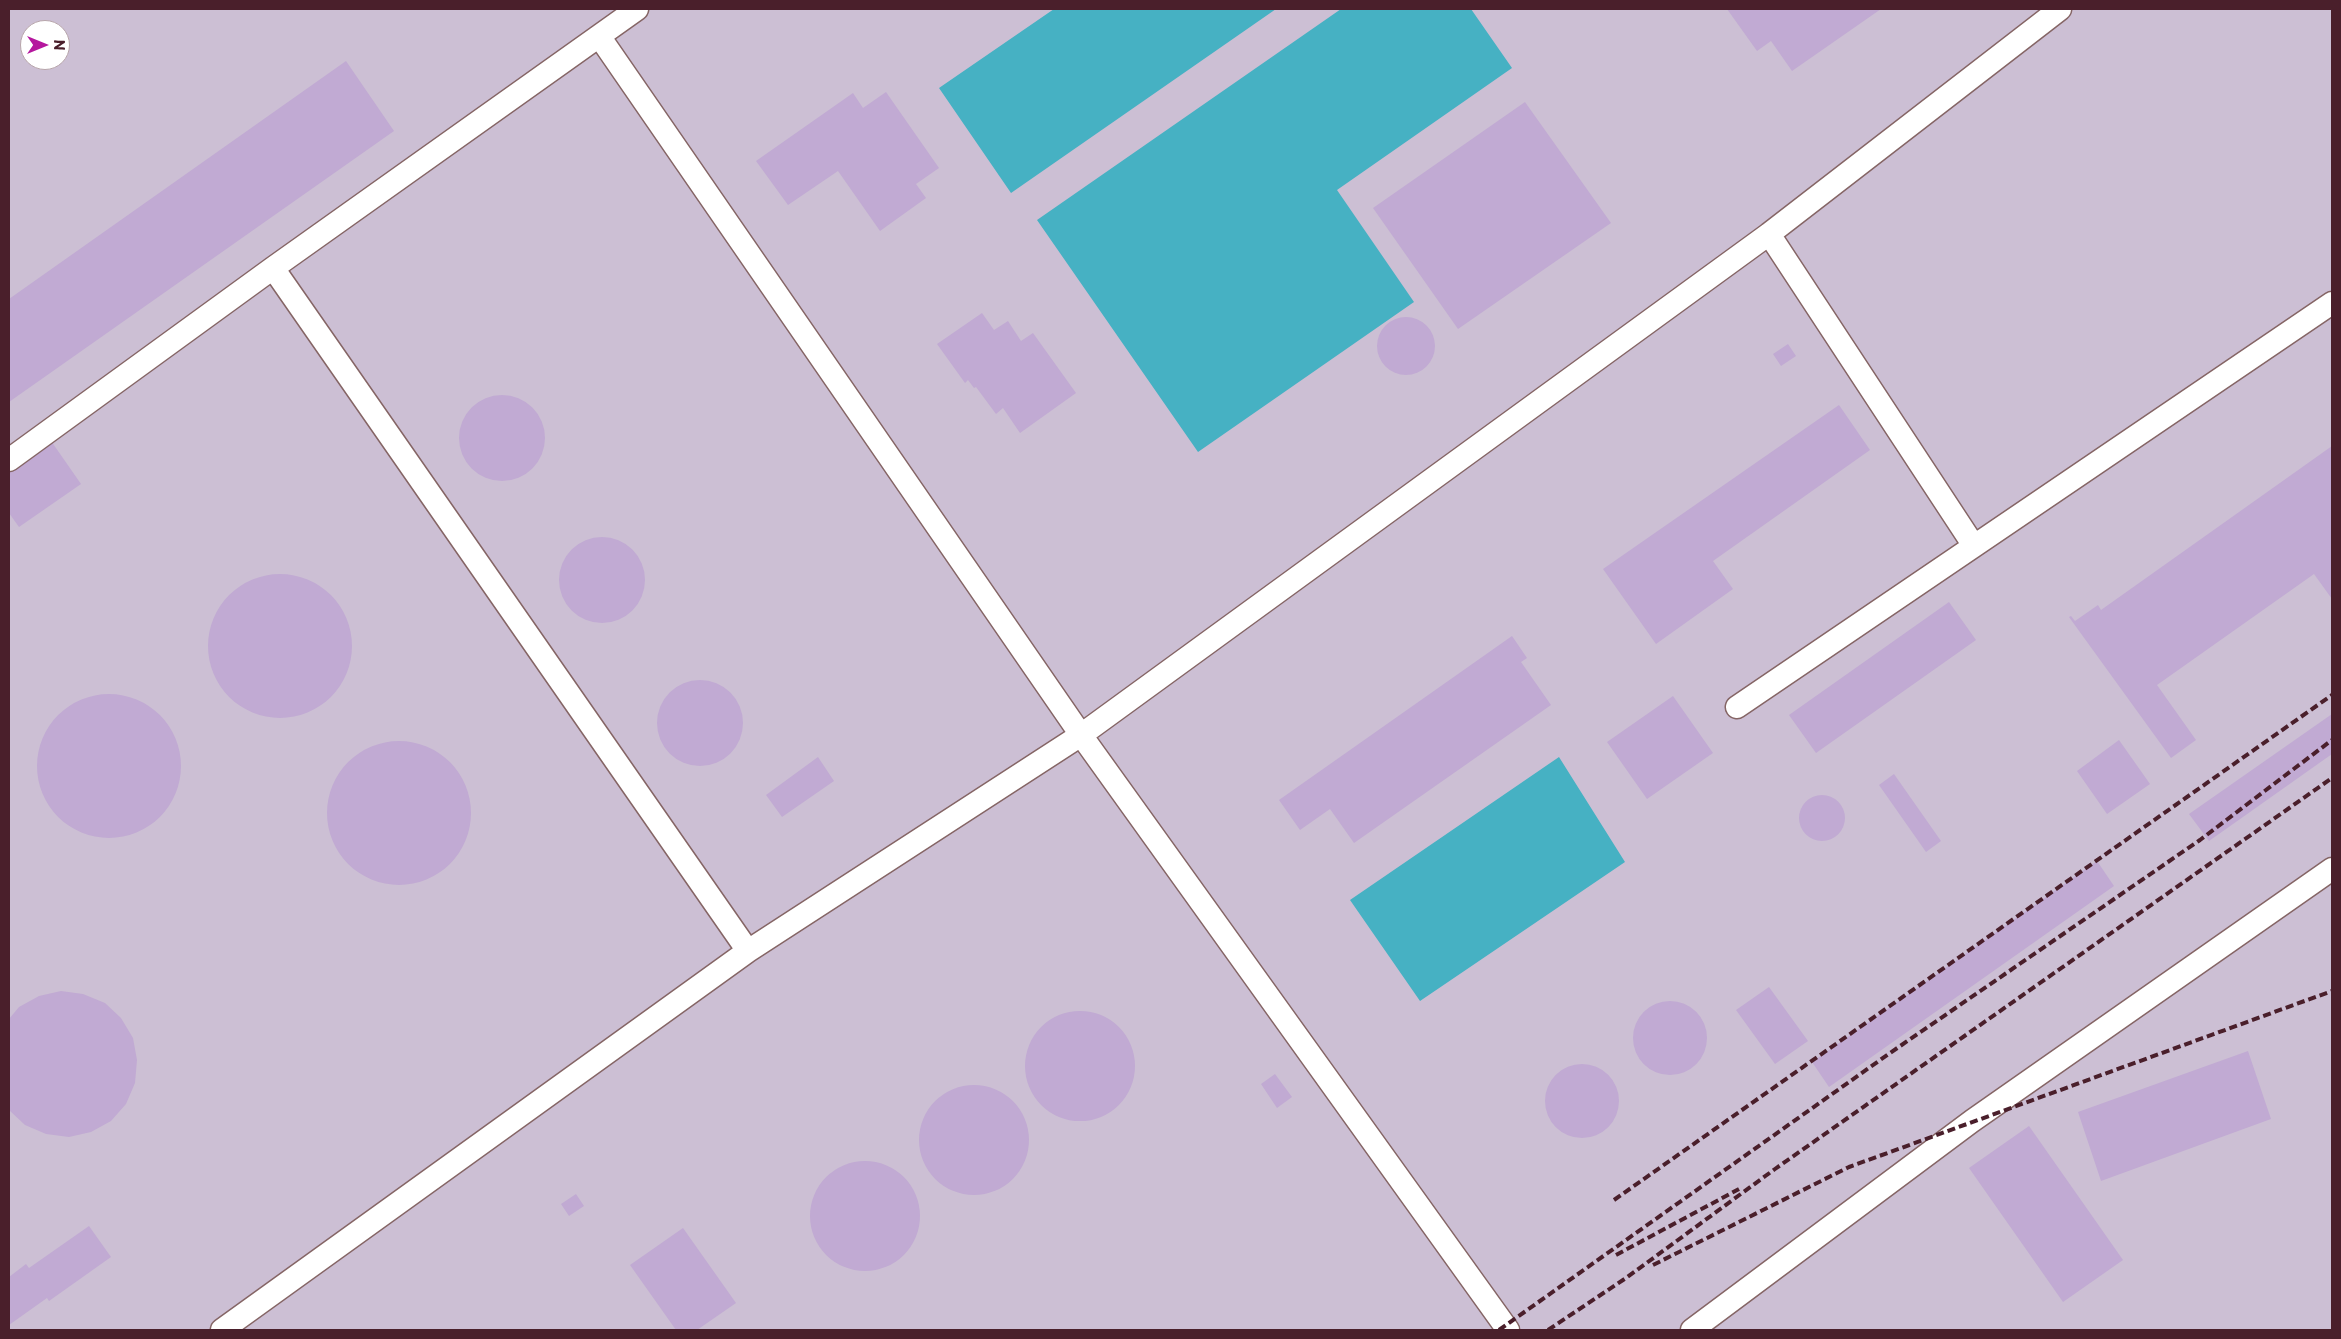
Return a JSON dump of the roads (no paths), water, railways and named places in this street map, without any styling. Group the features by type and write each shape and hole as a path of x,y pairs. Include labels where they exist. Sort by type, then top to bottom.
{"lane":[{"path":"9,460 273,268 637,9"},
{"path":"222,1330 748,950 1081,735 1769,234 2060,9"},
{"path":"599,36 1081,735 1508,1330"},
{"path":"1769,234 1974,546"},
{"path":"273,268 748,950"},
{"path":"1737,707 2332,303"},
{"path":"1692,1330 1972,1121 2332,869"}],"water":[{"path":"1054,9 1276,9 1011,193 939,88"},
{"path":"1341,9 1471,9 1512,68 1337,190 1414,302 1198,452 1037,220"},
{"path":"1559,757 1625,862 1420,1001 1350,900"}],"railway":[{"path":"1614,1200 2332,695"},
{"path":"1499,1330 1890,1053 2200,840 2332,740"},
{"path":"1548,1330 1626,1278 1775,1169 2332,778"},
{"path":"1653,1265 1849,1167 2332,991"},
{"path":"1616,1255 1739,1189"}]}
